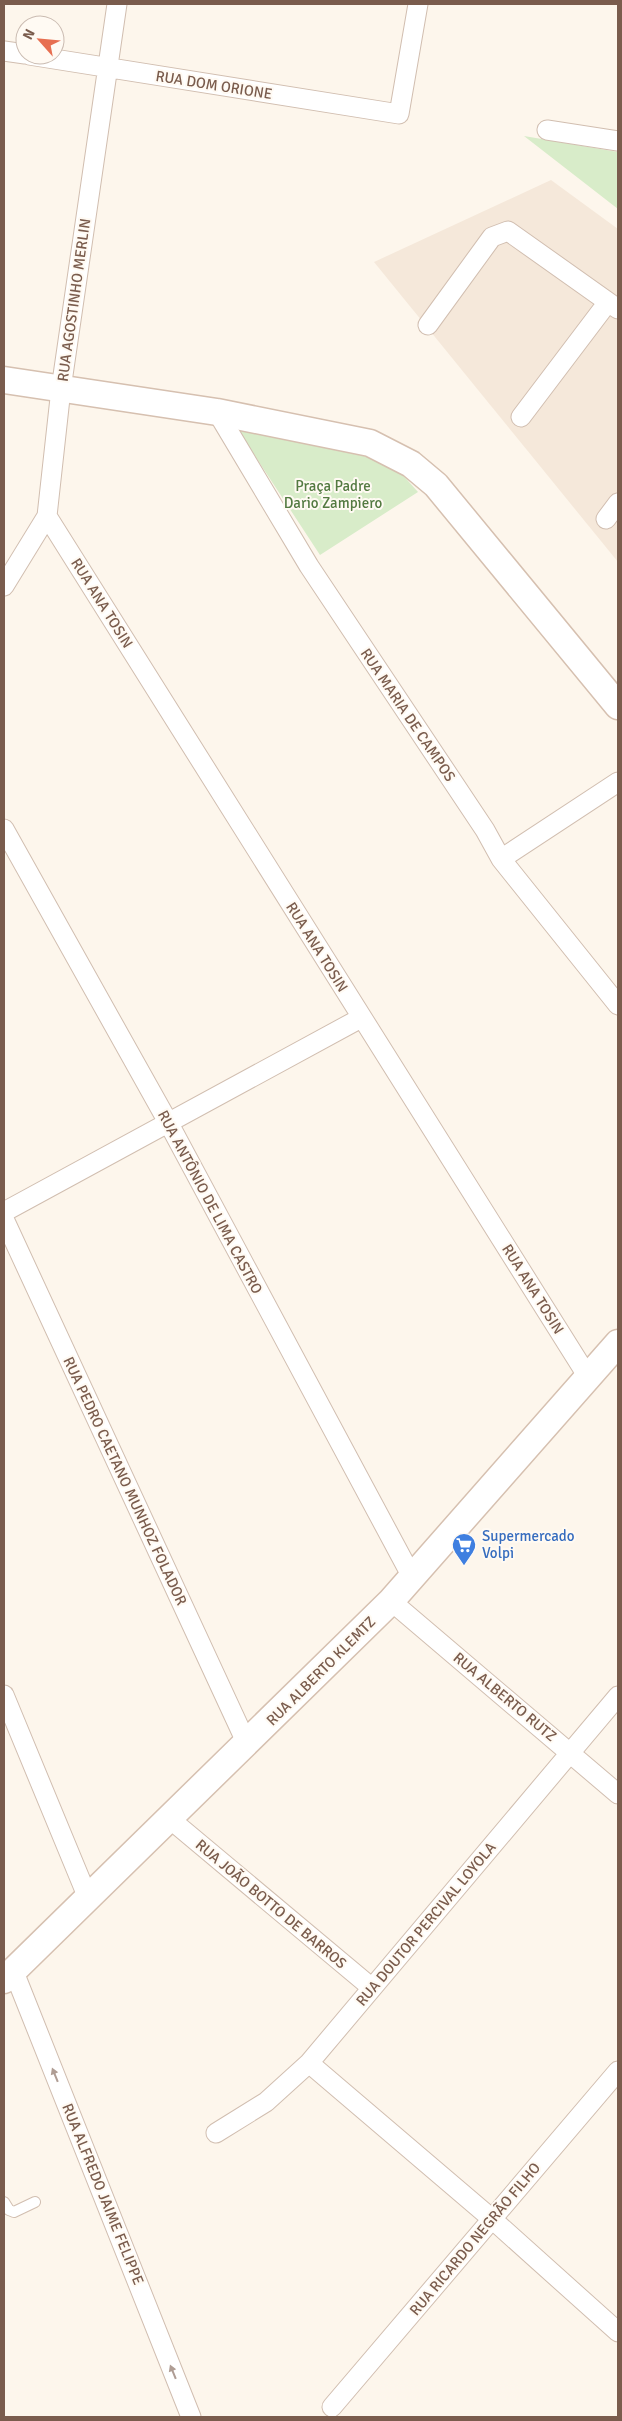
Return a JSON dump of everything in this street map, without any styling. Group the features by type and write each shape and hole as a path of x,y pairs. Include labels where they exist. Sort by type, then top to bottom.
{"street":[{"name":"RUA AGOSTINHO MERLIN","path":"4,586 47,516 61,389 117,4"},
{"name":"RUA DOM ORIONE","path":"65,61 399,114 418,4"},
{"path":"547,130 618,142"},
{"path":"428,325 492,237 508,231 613,306 521,417"},
{"path":"4,380 217,412 370,443 411,464 436,485 618,706"},
{"name":"RUA MARIA DE CAMPOS","path":"217,412 309,566 485,830 501,859 618,1005"},
{"path":"606,519 618,503"},
{"name":"RUA ANA TOSIN","path":"47,516 588,1377"},
{"path":"501,859 618,782"},
{"name":"RUA ANTÔNIO DE LIMA CASTRO","path":"4,830 168,1122 412,1577"},
{"path":"4,1212 361,1018"},
{"name":"RUA PEDRO CAETANO MUNHOZ FOLADOR","path":"4,1219 247,1744"},
{"name":"RUA ALBERTO KLEMTZ","path":"9,1976 391,1601 618,1343"},
{"name":"RUA ALBERTO RUTZ","path":"391,1601 618,1794"},
{"path":"4,1695 88,1898"},
{"name":"RUA DOUTOR PERCIVAL LOYOLA","path":"216,2133 266,2102 309,2063 618,1696"},
{"name":"RUA JOÃO BOTTO DE BARROS","path":"170,1819 372,1988"},
{"name":"RUA ALFREDO JAIME FELIPPE","path":"9,1976 191,2417"},
{"path":"309,2063 492,2219 618,2332"},
{"name":"RUA RICARDO NEGRÃO FILHO","path":"332,2407 618,2071"}],"lane":[{"path":"4,2202 9,2210 14,2212 36,2202"}],"shaded area":[{"path":"551,180 618,229 618,562 374,262"}],"green space":[{"path":"524,136 618,152 618,209"},
{"name":"Praça Padre Dario Zampiero","path":"238,430 368,457 400,472 418,492 320,555"}],"place":[{"name":"Supermercado Volpi","path":"464,1566"}]}
